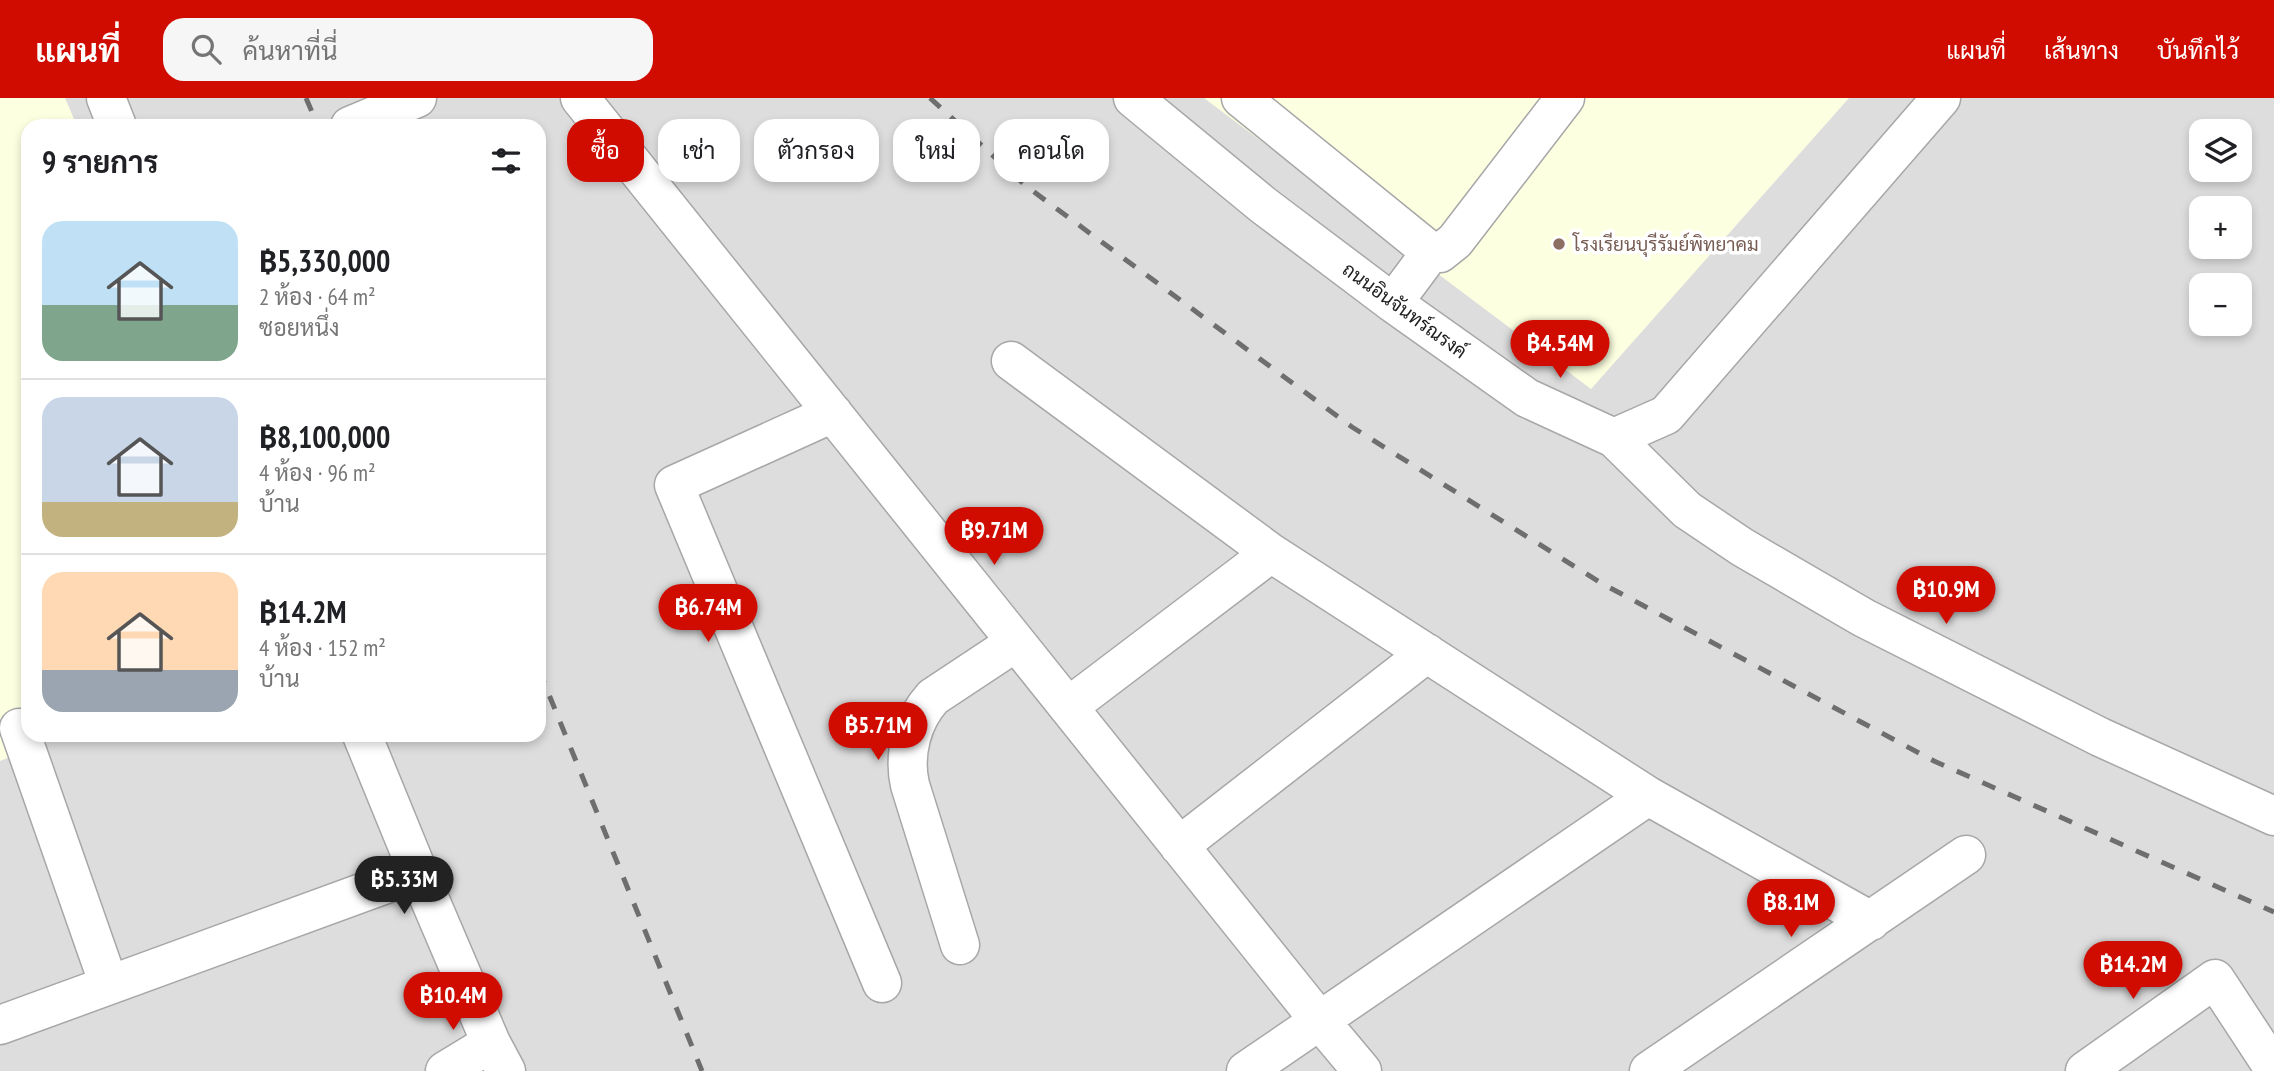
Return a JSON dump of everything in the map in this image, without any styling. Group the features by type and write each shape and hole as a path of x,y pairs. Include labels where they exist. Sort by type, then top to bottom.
{"street":[{"path":"106,98 114,119"},
{"path":"368,119 417,98"},
{"path":"580,98 1362,1071"},
{"path":"1241,98 1431,252 1440,253 1455,241 1565,98"},
{"path":"1614,438 1666,415 1941,98"},
{"name":"ถนนอินจันทร์ณรงค์","path":"1150,103 1263,205 1392,303 1527,398 1614,438 1687,510 1742,547 1864,618 2100,737 2274,816"},
{"path":"1392,303 1431,252"},
{"path":"1011,361 1270,553 1648,796 1871,920"},
{"path":"833,413 674,485 882,983"},
{"path":"1069,707 1270,553"},
{"path":"960,945 910,785 907,772 910,741 923,708 933,697 1016,642"},
{"path":"1180,846 1427,653"},
{"path":"16,729 109,985"},
{"path":"365,742 498,1057 445,1071"},
{"path":"1246,1071 1648,796"},
{"path":"1649,1071 1966,855"},
{"path":"0,1025 386,884"},
{"path":"2085,1071 2215,979 2274,1069"}],"shaded area":[{"path":"0,98 2274,98 2274,1071 0,1071"},
{"path":"0,98 65,98 74,119 21,119 21,742 48,742 0,761"},
{"name":"โรงเรียนบุรีรัมย์พิทยาคม","path":"1204,98 1849,98 1591,389"}],"railway":[{"path":"306,98 315,119"},
{"path":"930,98 1026,186 1352,427 1601,583 1934,761 2274,912"},
{"path":"546,687 702,1071"}],"place":[{"name":"โรงเรียนบุรีรัมย์พิทยาคม","path":"1559,244"}]}
